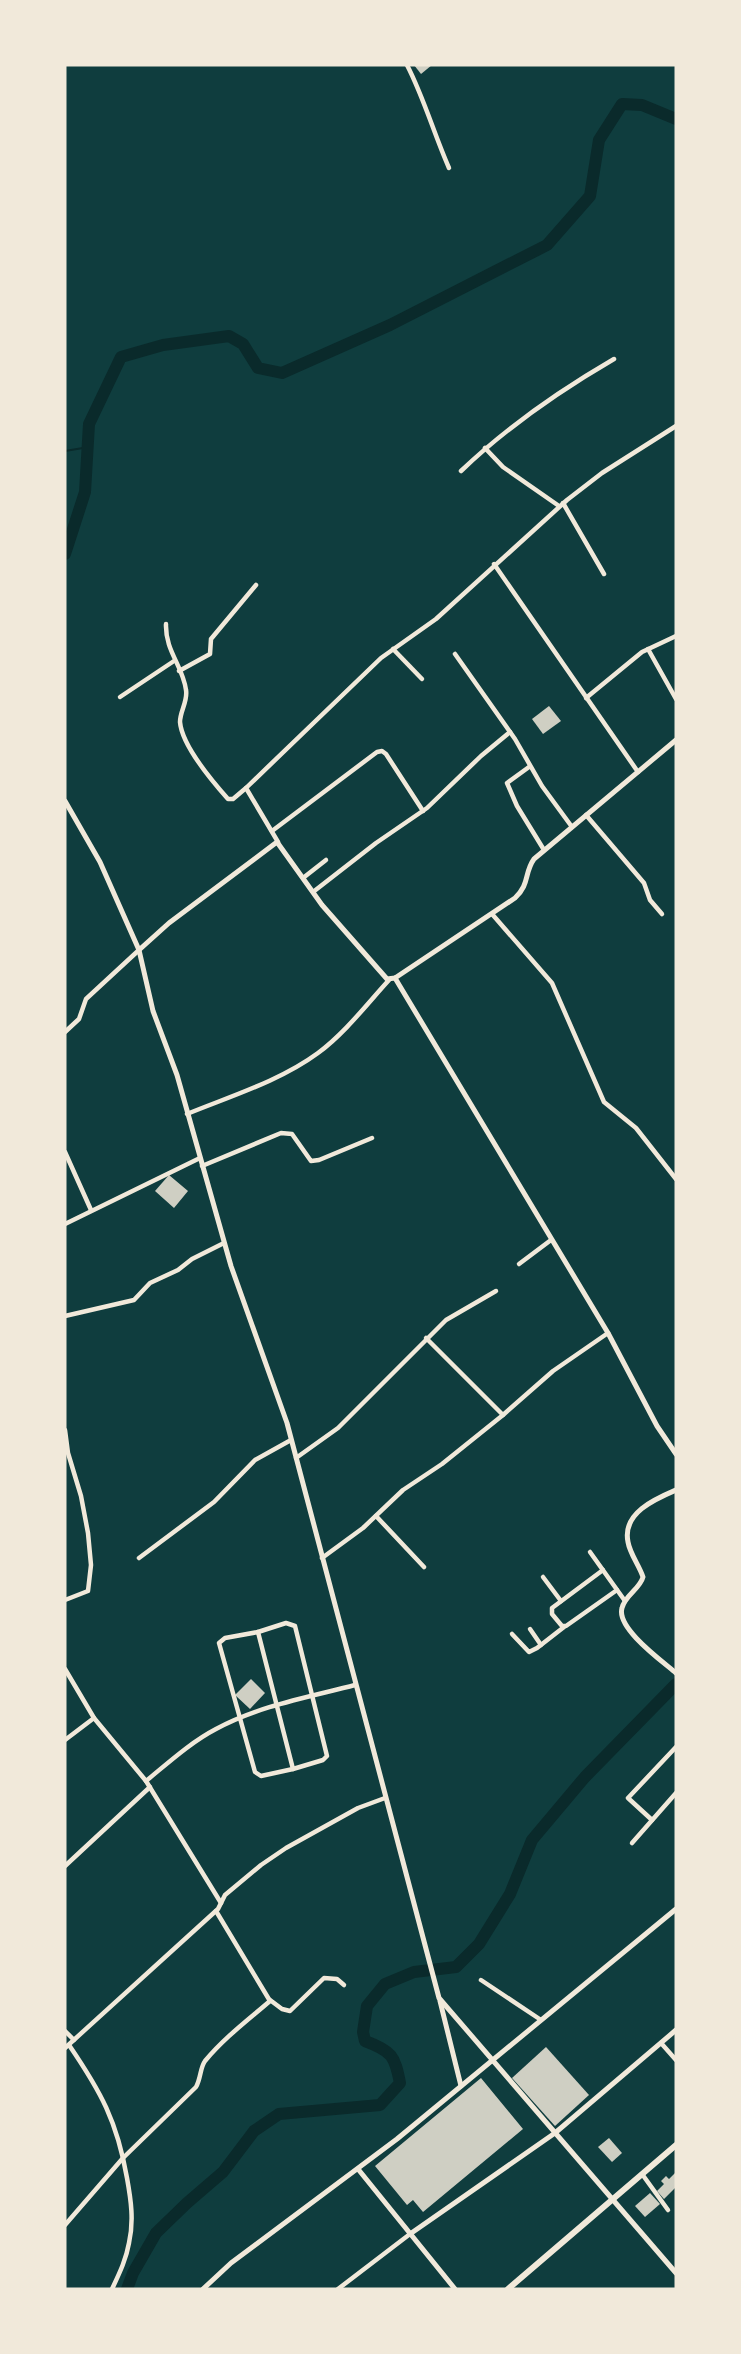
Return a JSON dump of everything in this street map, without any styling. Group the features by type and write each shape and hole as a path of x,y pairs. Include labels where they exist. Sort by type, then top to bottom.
{"main road":[{"path":"508,2289 676,2146"}],"street":[{"path":"407,65 424,97 427,112 449,168"},
{"path":"461,471 485,448 558,393 614,359"},
{"path":"166,624 167,640 186,692 180,720 185,739 228,799 233,799 393,649 436,619 561,505 602,473 676,426"},
{"path":"485,448 503,467 561,505 604,574"},
{"path":"494,564 638,772"},
{"path":"179,671 210,654 211,639 256,585"},
{"path":"586,698 648,649 676,636"},
{"path":"393,649 422,679"},
{"path":"648,649 676,699"},
{"path":"455,654 572,827"},
{"path":"120,697 174,660"},
{"path":"313,892 376,843 423,811 510,732"},
{"path":"187,1114 246,1090 308,1060 332,1041 392,979 492,915 524,889 531,863 544,850 676,740"},
{"path":"272,831 382,751 423,811"},
{"path":"530,767 507,783 517,806 544,850"},
{"path":"246,788 278,842 313,892 372,964 392,979 608,1334 657,1426 676,1454"},
{"path":"65,801 100,862 139,950 153,1011 187,1114 224,1243 291,1440 461,2086"},
{"path":"586,815 644,883 650,900 662,914"},
{"path":"65,1032 79,1019 86,999 169,923 278,842"},
{"path":"303,878 326,860"},
{"path":"492,915 552,983 604,1102 636,1128 676,1179"},
{"path":"202,1166 281,1133 292,1134 311,1161 372,1138"},
{"path":"65,1152 92,1210"},
{"path":"65,1224 200,1158"},
{"path":"519,1264 551,1240"},
{"path":"65,1316 134,1300 150,1283 224,1243"},
{"path":"295,1459 338,1429 372,1397 426,1338 452,1316 496,1291"},
{"path":"322,1558 376,1516 403,1490 442,1464 503,1415 553,1371 608,1334"},
{"path":"426,1338 503,1415"},
{"path":"65,1430 68,1453 85,1510 91,1565 88,1591 65,1600"},
{"path":"139,1558 214,1502 255,1460 291,1440"},
{"path":"676,1490 645,1506 627,1528 628,1542 643,1577 639,1586 625,1601 621,1612 623,1621 635,1637 676,1673"},
{"path":"376,1516 424,1567"},
{"path":"590,1552 625,1601"},
{"path":"564,1627 551,1611 603,1570"},
{"path":"543,1577 561,1601"},
{"path":"512,1634 526,1652 531,1652 617,1590"},
{"path":"286,1623 295,1626 327,1756 323,1760 261,1776 256,1775 219,1643 225,1638 258,1632 286,1623"},
{"path":"530,1629 541,1645"},
{"path":"258,1632 293,1769"},
{"path":"65,1669 94,1718 146,1781 221,1903"},
{"path":"146,1781 214,1730 239,1718 355,1685"},
{"path":"65,1740 94,1718"},
{"path":"652,1820 628,1798 676,1747"},
{"path":"65,1866 150,1787"},
{"path":"632,1843 676,1793"},
{"path":"113,2289 126,2258 132,2226 123,2158 119,2137 103,2096 67,2046 216,1911 225,1895 261,1865 286,1848 359,1808 385,1798"},
{"path":"203,2289 231,2263 358,2169 676,1909"},
{"path":"216,1911 242,1957 271,2000 282,2009 290,2011 324,1978 337,1979 344,1985"},
{"path":"481,1980 541,2020"},
{"path":"439,1998 676,2273"},
{"path":"65,2225 123,2158 196,2087 205,2062 243,2023 271,2000"},
{"path":"338,2289 410,2234 555,2133 676,2030"},
{"path":"65,2031 74,2040"},
{"path":"661,2043 676,2060"},
{"path":"358,2169 455,2289"},
{"path":"642,2174 668,2210"}],"building":[{"path":"414,65 432,65 421,74"},
{"path":"549,706 561,721 543,734 532,719"},
{"path":"169,1175 188,1191 174,1208 155,1191"},
{"path":"251,1679 265,1693 250,1709 235,1695"},
{"path":"546,2047 589,2095 555,2126 512,2078"},
{"path":"481,2078 523,2129 423,2212 413,2200 407,2205 375,2166"},
{"path":"609,2138 622,2153 612,2162 598,2147"},
{"path":"676,2172 676,2187 664,2199 657,2191 664,2184 661,2181 666,2176 669,2179"},
{"path":"650,2193 660,2204 645,2217 635,2206"}],"waterway":[{"path":"65,554 85,492 89,424 121,357 163,345 229,336 243,344 258,368 282,373 390,325 547,245 590,196 599,140 622,104 642,105 676,119"},
{"path":"65,451 89,447"},
{"path":"127,2289 156,2233 223,2172 254,2131 279,2114 380,2105 400,2083 391,2056 365,2041 363,2032 367,2006 385,1984 414,1972 456,1967 479,1944 510,1894 532,1840 585,1777 676,1684"}]}
